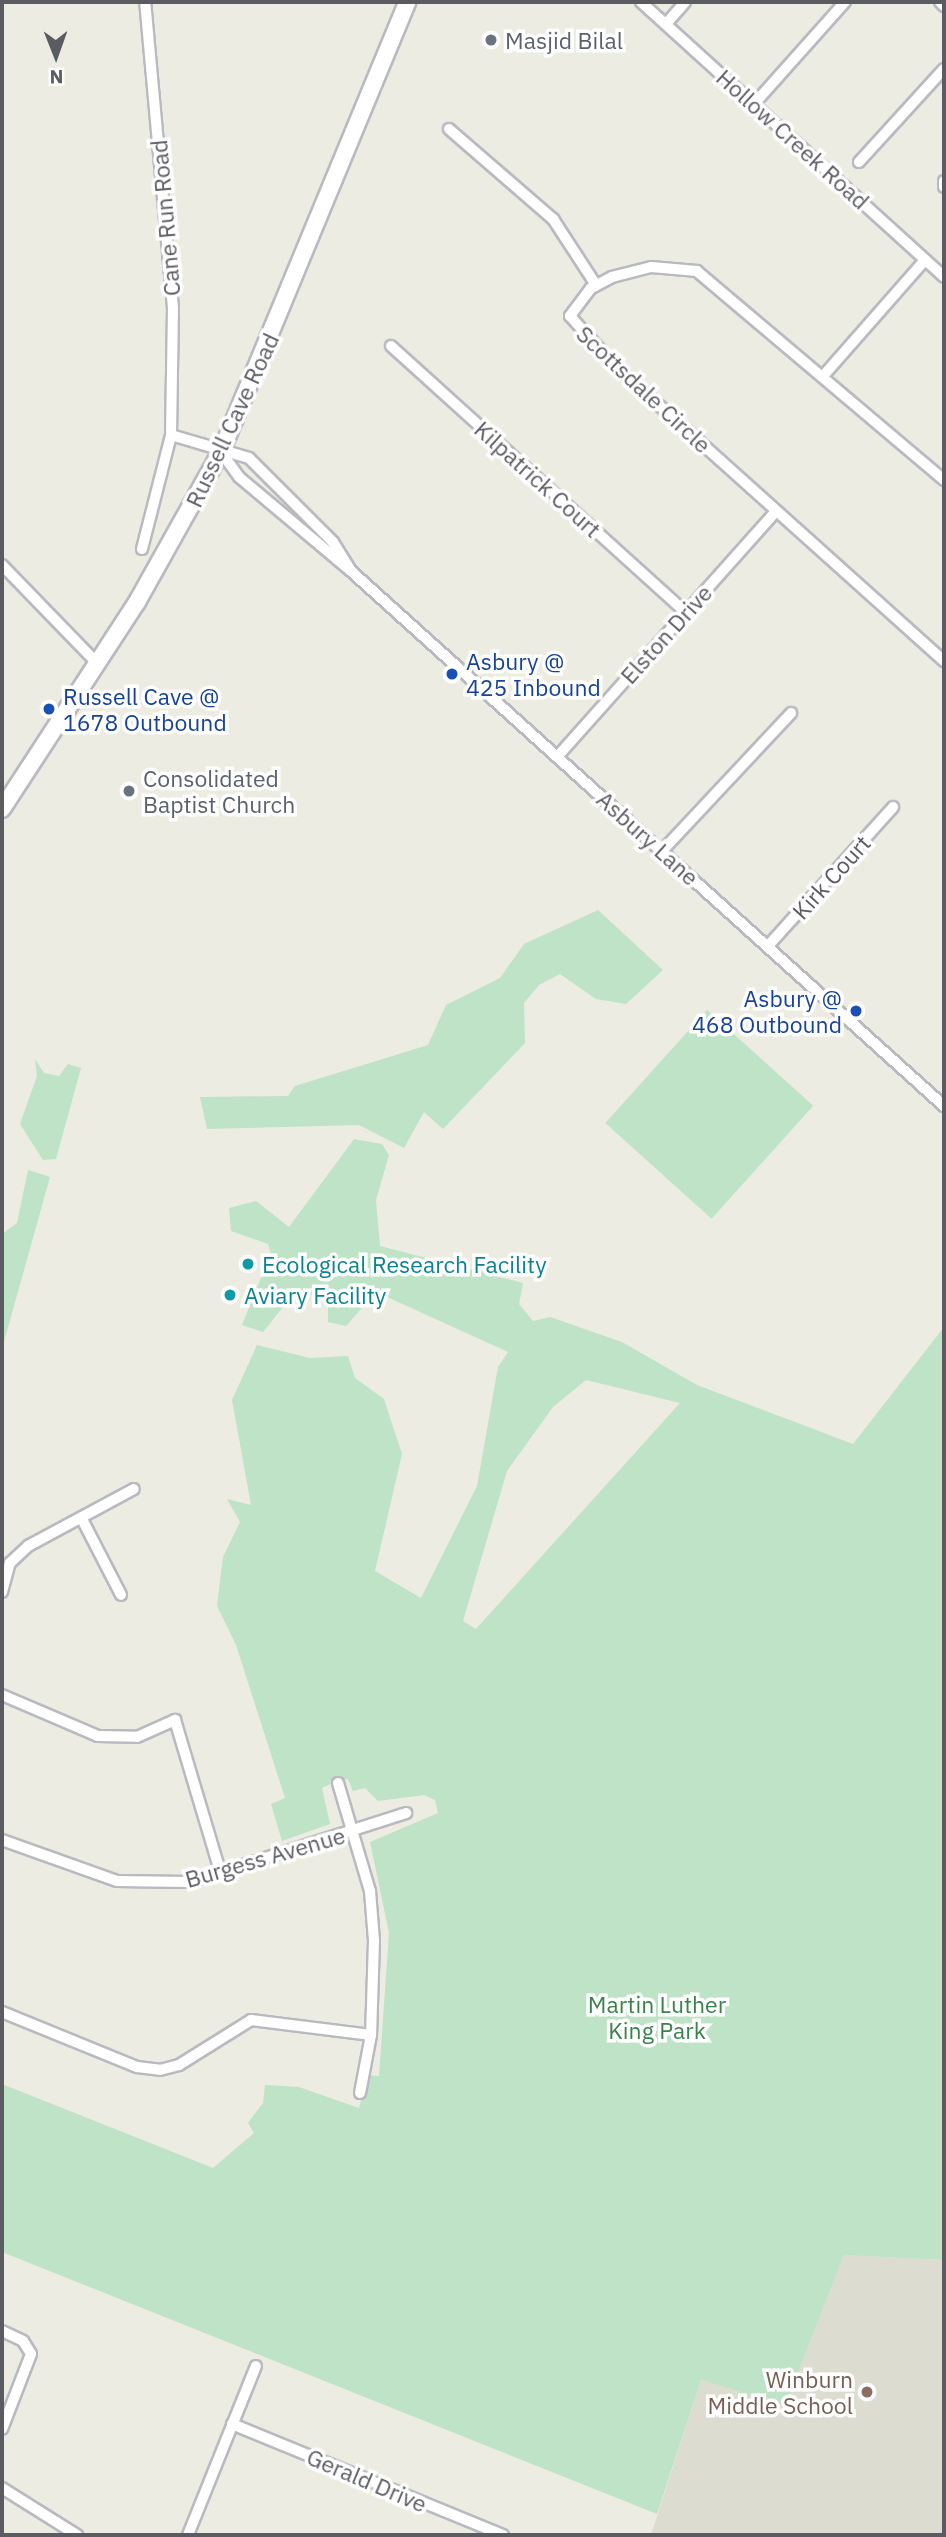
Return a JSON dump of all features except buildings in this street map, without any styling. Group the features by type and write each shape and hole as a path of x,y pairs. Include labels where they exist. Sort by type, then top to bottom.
{"main road":[{"name":"Russell Cave Road","path":"2,809 96,662 220,452 407,2"}],"street":[{"name":"Cane Run Road","path":"142,549 171,435 171,268 145,2"},
{"name":"Hollow Creek Road","path":"641,2 944,277"},
{"path":"666,24 685,2"},
{"path":"754,104 845,2"},
{"path":"940,2 944,6"},
{"path":"859,162 944,69"},
{"path":"449,129 554,219 596,285 651,267 697,271 824,375 944,480"},
{"path":"944,181 944,187"},
{"path":"824,375 925,260"},
{"name":"Scottsdale Circle","path":"596,285 570,316 575,327 944,661"},
{"name":"Kilpatrick Court","path":"391,346 685,612"},
{"path":"171,435 220,452"},
{"name":"Asbury Lane","path":"220,452 239,477 351,571 944,1106"},
{"name":"Asbury Lane","path":"220,452 249,458 279,483 351,571"},
{"name":"Elston Drive","path":"557,757 776,511"},
{"path":"2,565 96,662"},
{"path":"662,851 791,713"},
{"name":"Kirk Court","path":"768,946 893,807"},
{"path":"2,1592 10,1563 28,1546 83,1521 134,1489"},
{"path":"83,1521 121,1595"},
{"path":"2,1695 98,1736 137,1737 175,1720 221,1874"},
{"path":"338,1783 370,1891 371,2035 360,2093"},
{"name":"Burgess Avenue","path":"2,1840 117,1881 190,1882 351,1833 406,1813"},
{"path":"2,2012 137,2067 160,2070 179,2065 251,2020 371,2035"},
{"path":"2,2331 23,2341 32,2354 2,2429"},
{"path":"188,2535 256,2366"},
{"name":"Gerald Drive","path":"232,2424 503,2535"},
{"path":"2,2488 78,2535"}],"shaded area":[{"name":"Winburn Middle School","path":"844,2255 944,2260 944,2535 651,2535 701,2380 785,2404"}],"green space":[{"path":"598,910 663,970 626,1004 596,999 560,974 539,985 524,1003 525,1043 443,1129 424,1112 404,1148 359,1125 207,1129 200,1097 288,1096 295,1086 428,1045 446,1005 500,978 524,944"},
{"path":"707,1010 813,1106 712,1219 605,1123"},
{"path":"35,1059 44,1073 59,1076 68,1064 81,1068 56,1159 43,1160 20,1124 37,1076"},
{"name":"Martin Luther King Park","path":"354,1139 382,1144 389,1155 376,1200 380,1246 523,1283 519,1304 533,1321 550,1317 622,1342 697,1385 853,1444 944,1327 944,2260 844,2255 785,2405 701,2380 657,2514 2,2252 2,2084 213,2168 254,2133 248,2123 263,2103 265,2085 299,2087 359,2108 367,2075 379,2076 389,1933 370,1842 438,1813 435,1800 424,1795 378,1801 365,1788 353,1791 348,1779 322,1788 330,1824 282,1841 271,1804 285,1798 236,1645 217,1606 223,1557 240,1522 227,1499 251,1505 232,1400 257,1345 310,1358 348,1356 355,1378 384,1399 402,1454 375,1571 421,1598 477,1486 498,1367 508,1352 376,1292 346,1326 328,1322 328,1297 294,1293 263,1332 242,1325 271,1253 268,1244 231,1231 229,1208 256,1201 289,1227","holes":["586,1380 680,1403 476,1629 463,1621 507,1471 553,1407"]},
{"path":"28,1170 50,1177 2,1349 2,1234 17,1223"}],"place":[{"name":"Masjid Bilal","path":"491,40"},
{"name":"Asbury @ 425 Inbound","path":"452,674"},
{"name":"Russell Cave @ 1678 Outbound","path":"49,709"},
{"name":"Consolidated Baptist Church","path":"129,791"},
{"name":"Asbury @ 468 Outbound","path":"856,1011"},
{"name":"Ecological Research Facility","path":"248,1264"},
{"name":"Aviary Facility","path":"230,1295"},
{"name":"Winburn Middle School","path":"867,2392"}]}
